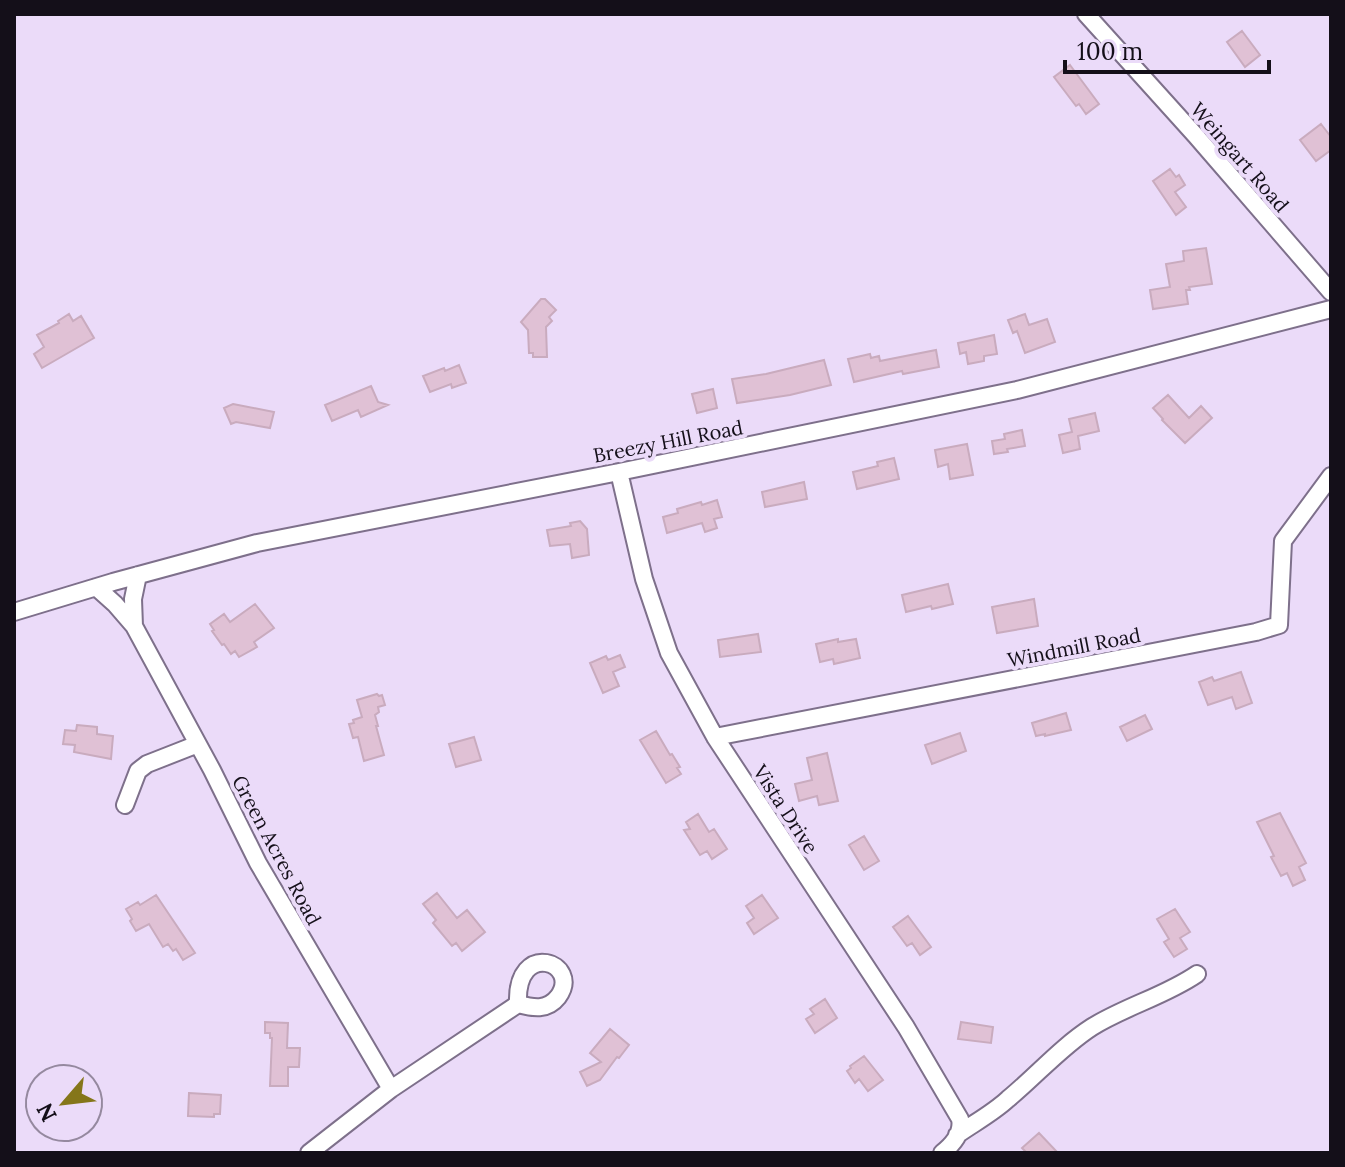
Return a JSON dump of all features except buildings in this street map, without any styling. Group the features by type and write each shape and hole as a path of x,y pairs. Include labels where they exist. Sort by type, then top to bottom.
{"street":[{"name":"Weingart Road","path":"1086,14 1331,292"},
{"name":"Breezy Hill Road","path":"14,612 257,543 1017,390 1331,309"},
{"name":"Vista Drive","path":"619,472 644,579 669,653 715,737 906,1027 960,1119 962,1126 950,1144"},
{"name":"Windmill Road","path":"715,737 1279,625 1283,541 1331,476"},
{"path":"134,626 133,599 138,575"},
{"name":"Green Acres Road","path":"96,587 134,626 258,863 391,1089"},
{"path":"125,805 138,771 147,764 198,744"},
{"path":"950,1144 1005,1102 1065,1045 1124,1009 1181,985 1197,974"},
{"path":"309,1153 391,1089 518,1004"}]}
